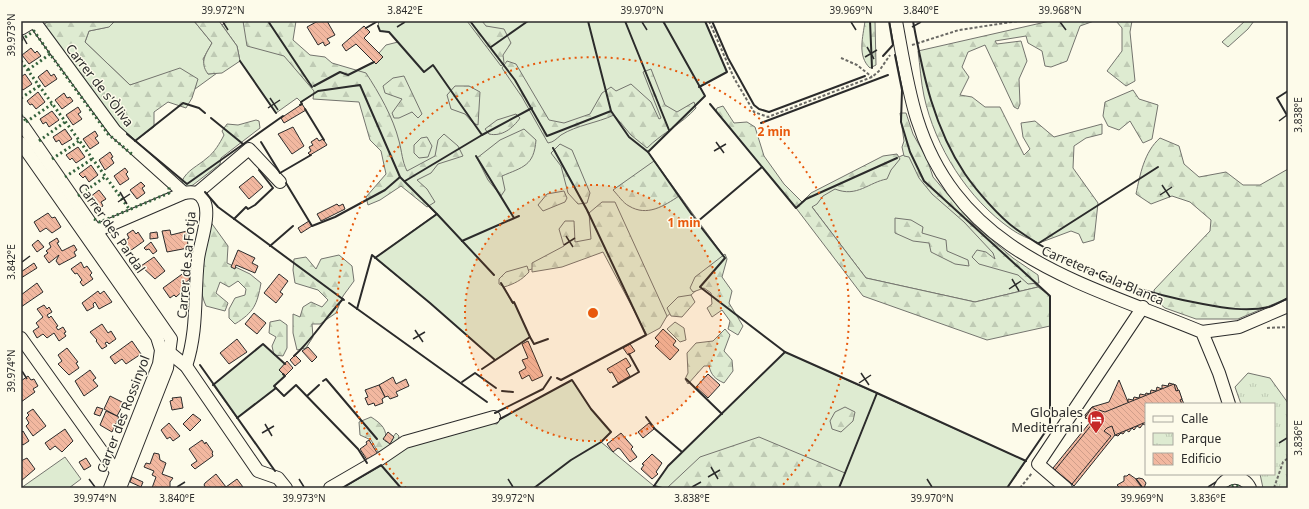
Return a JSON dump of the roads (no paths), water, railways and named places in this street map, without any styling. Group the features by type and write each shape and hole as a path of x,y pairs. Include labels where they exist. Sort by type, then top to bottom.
{"main road":[{"path":"21,27 32,21"}],"street":[{"name":"Carrer de s'Òliva","path":"32,21 115,131 184,193"},
{"name":"Carretera Cala Blanca","path":"896,21 907,46 917,119 929,150 941,173 969,210 985,226 1029,259 1070,279 1143,307 1202,332"},
{"name":"Carrer des Pardal","path":"21,123 92,234"},
{"name":"Carrer des Pardal","path":"21,143 171,338 166,351"},
{"name":"Carrer de sa Fotja","path":"197,193 249,149 280,182"},
{"name":"Carrer de sa Fotja","path":"92,234 184,193 197,193 204,201 207,211 198,259 193,346 186,366"},
{"path":"1229,403 1219,373 1202,332 1240,327 1288,306"},
{"path":"1066,488 1038,464 1143,307"},
{"path":"21,338 122,482"},
{"path":"166,351 186,366 258,471 278,478 286,488"},
{"name":"Carrer des Rossinyol","path":"110,488 122,482 167,368 166,351"},
{"path":"330,488 380,459 405,442 494,417"},
{"path":"1222,482 1229,478 1246,481"}],"place":[{"name":"Globales Mediterrani","path":"1096,434"}]}
